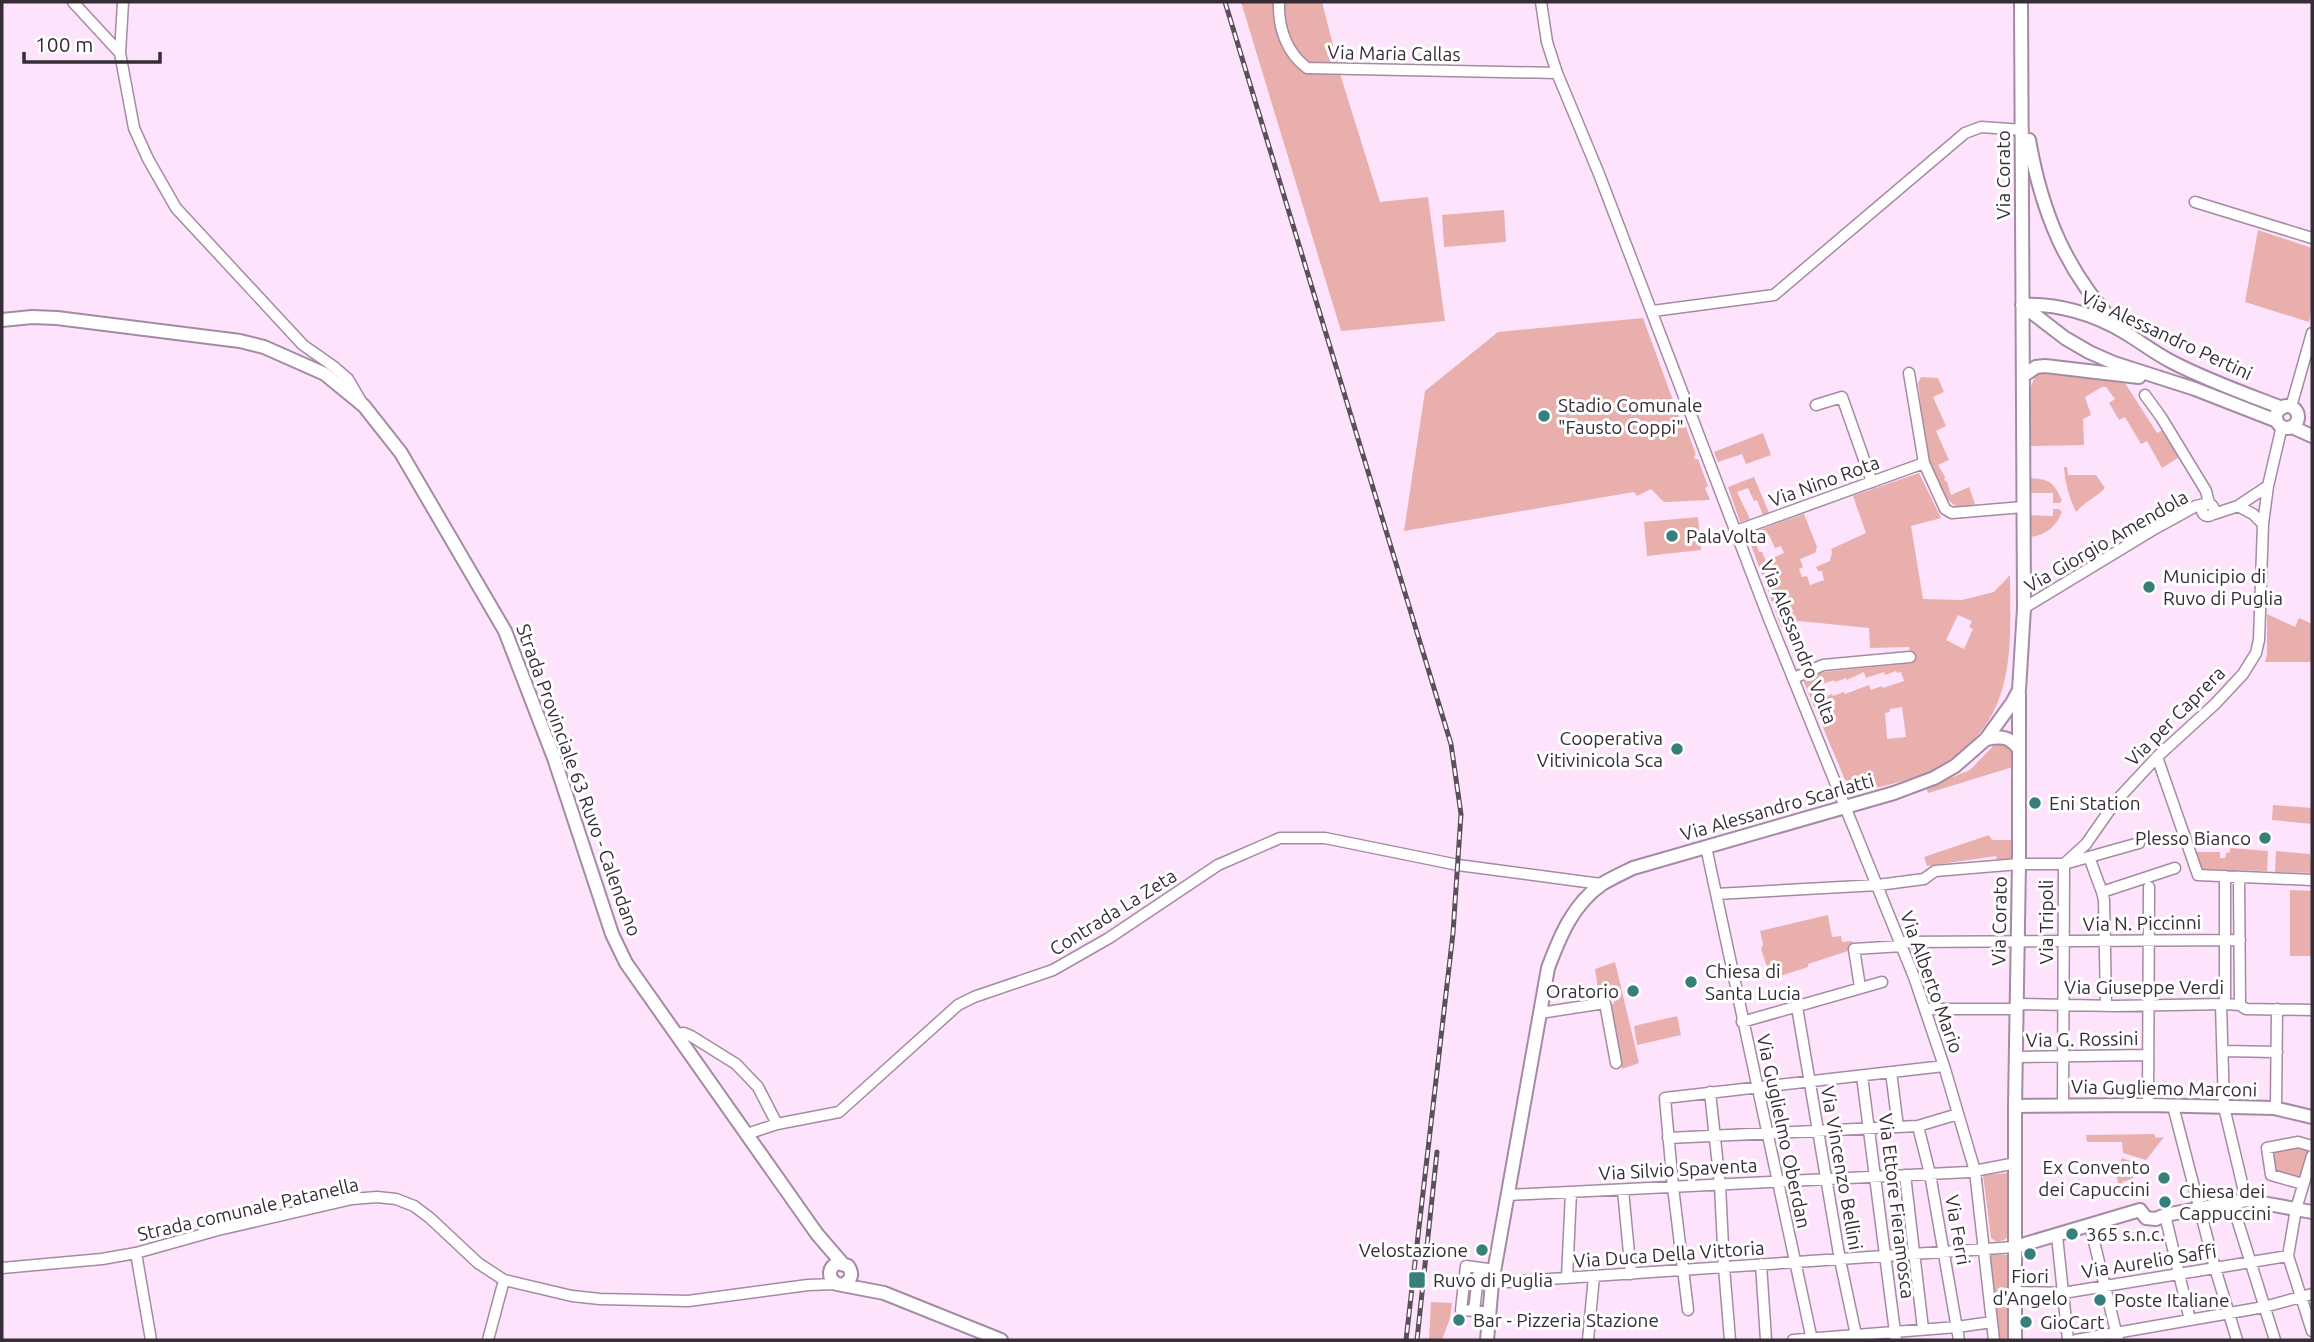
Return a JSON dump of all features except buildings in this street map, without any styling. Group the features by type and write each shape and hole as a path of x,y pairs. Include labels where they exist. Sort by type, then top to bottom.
{"main road":[{"name":"Via Corato","path":"2021,2 2022,304"},
{"path":"2023,108 2036,179 2052,229 2082,284 2123,331"},
{"name":"Via Alessandro Pertini","path":"2022,304 2070,309 2123,331 2185,369 2312,420"},
{"name":"Via Alessandro Pertini","path":"2022,304 2065,338 2089,352 2195,389 2312,436"},
{"name":"Via Alessandro Scarlatti","path":"1487,1340 1492,1283 1548,968 1560,934 1576,908 1601,884 1633,868 1847,808 1934,778 1955,766 1986,738 2019,690 2024,608 2022,304"},
{"name":"Strada Provinciale 63 Ruvo - Calendano","path":"2,320 57,318 227,339 264,347 325,374 364,406 401,453 505,631 554,758 612,934 626,962 817,1234 839,1273"},
{"path":"2023,376 2036,367 2045,366 2165,380"},
{"path":"2290,410 2298,420 2284,425 2278,412 2290,410"},
{"name":"Via Corato","path":"2015,1340 2019,690"},
{"path":"1986,738 2009,738 2019,749"},
{"name":"Via Gugliemo Marconi","path":"2015,1106 2276,1108 2312,1117"},
{"path":"2015,1247 2140,1210 2146,1218 2156,1219 2246,1200 2312,1213"},
{"path":"839,1273 1001,1340"}],"street":[{"path":"73,2 120,53"},
{"path":"124,2 120,53 134,128 176,208 303,345 348,379 364,406"},
{"name":"Via Maria Callas","path":"1279,2 1282,33 1297,61 1307,68 1556,73"},
{"name":"Via Alessandro Volta","path":"1541,2 1547,41 1556,73 1600,174 1736,531 1847,808"},
{"path":"1653,311 1774,295 1965,133 1982,127 2023,130"},
{"path":"2194,202 2312,238"},
{"path":"2290,410 2312,338"},
{"path":"291,358 303,345"},
{"path":"1909,373 1924,463 1945,509 1952,513 2023,507"},
{"path":"2145,395 2199,481 2209,507"},
{"path":"1816,405 1842,397 1872,482"},
{"name":"Via per Caprera","path":"2064,864 2086,844 2116,801 2157,757 2215,704 2243,674 2256,653 2262,594 2263,524 2268,485 2284,425"},
{"name":"Via Nino Rota","path":"1736,531 1924,463"},
{"name":"Via Giorgio Amendola","path":"2024,608 2196,506 2238,506 2268,485"},
{"path":"2238,506 2253,514 2263,524"},
{"path":"1794,678 1823,665 1910,657"},
{"path":"2157,757 2198,875 2312,880"},
{"name":"Via Alberto Mario","path":"1847,808 1924,1009 1975,1171 1994,1340"},
{"name":"Contrada La Zeta","path":"747,1134 776,1124 839,1112 958,1005 1053,970 1219,865 1280,838 1325,838 1458,865 1601,884"},
{"path":"1716,894 1878,885 1924,879 1935,871 2019,864 2064,864 2139,843"},
{"name":"Via Guglielmo Oberdan","path":"1706,847 1812,1339"},
{"path":"2089,857 2102,892 2106,942 2106,1006"},
{"name":"Via Tripoli","path":"2063,1106 2064,864"},
{"path":"2102,892 2175,868"},
{"path":"2225,876 2224,1107 2246,1200"},
{"path":"2239,877 2240,1005"},
{"path":"2148,887 2148,1105"},
{"name":"Via N. Piccinni","path":"1860,987 1854,949 1901,944 2017,940 2240,940"},
{"path":"1742,1022 1882,982"},
{"path":"1540,1013 1605,1003 1616,1063"},
{"name":"Via Giuseppe Verdi","path":"1924,1009 2223,1004 2240,1005 2246,1009 2312,1010"},
{"name":"Via Vincenzo Bellini","path":"1797,1007 1840,1260 1856,1335"},
{"path":"2276,1108 2277,1009"},
{"path":"677,1034 691,1036 736,1064 758,1087 776,1124"},
{"path":"2223,1051 2277,1052"},
{"name":"Via G. Rossini","path":"2016,1057 2148,1055"},
{"path":"1688,1310 1665,1098 1944,1066"},
{"path":"1891,1072 1898,1127"},
{"name":"Via Ettore Fieramosca","path":"1862,1076 1896,1336"},
{"path":"1710,1092 1720,1185 1730,1340"},
{"path":"2174,1106 2215,1268 2237,1340"},
{"path":"1668,1138 1918,1126 1958,1114"},
{"name":"Via Ferri","path":"1918,1126 1930,1174 1959,1340"},
{"path":"2303,1184 2271,1175 2267,1148 2298,1142 2312,1146"},
{"path":"2312,1156 2295,1209 2288,1256 2312,1331"},
{"name":"Via Silvio Spaventa","path":"1508,1195 1975,1171 2016,1158"},
{"path":"1905,1175 1923,1329"},
{"path":"1623,1190 1632,1274"},
{"path":"1567,1278 1571,1192"},
{"name":"Strada comunale Patanella","path":"2,1268 102,1259 136,1253 218,1230 352,1199 377,1197 396,1199 414,1206 478,1263 505,1280 600,1299 688,1301 808,1285 839,1273"},
{"path":"2232,1203 2275,1340"},
{"path":"2165,1215 2190,1320"},
{"path":"2090,1225 2117,1337"},
{"path":"2057,1236 2068,1340"},
{"name":"Via Duca Della Vittoria","path":"1492,1283 1886,1258 2015,1247"},
{"path":"136,1253 151,1340"},
{"name":"Via Aurelio Saffi","path":"2015,1292 2063,1293 2288,1256"},
{"path":"1761,1264 1766,1340"},
{"path":"1490,1312 1461,1310 1466,1266 1495,1270"},
{"path":"1588,1340 1594,1276"},
{"path":"488,1340 505,1280"},
{"path":"2076,1340 2117,1337 2152,1327 2264,1307 2312,1294"},
{"path":"1793,1340 1856,1335 1896,1336 1923,1329 1992,1322"},
{"path":"2152,1327 2155,1340"}],"shaded area":[{"path":"1241,2 1322,2 1341,77 1380,202 1428,197 1445,321 1341,331"},
{"path":"1504,210 1506,242 1444,247 1442,215"},
{"path":"2258,230 2312,248 2312,304 2309,322 2245,302"},
{"name":"Stadio Comunale \"Fausto Coppi\"","path":"1643,318 1683,428 1686,427 1695,459 1698,459 1708,486 1705,488 1710,500 1664,502 1651,489 1637,496 1634,492 1404,531 1425,391 1498,332"},
{"path":"2037,373 2125,383 2157,433 2165,429 2181,456 2162,468 2147,441 2141,444 2125,417 2119,420 2109,403 2115,399 2106,387 2085,397 2091,415 2083,419 2084,445 2031,446 2031,386"},
{"path":"1921,377 1938,378 1944,392 1933,397 1946,426 1936,431 1949,460 1938,465 1944,480 1951,495 1969,487 1975,504 1959,508 1947,498 1931,469 1918,383"},
{"path":"1763,433 1771,455 1746,464 1742,454 1718,462 1714,452"},
{"path":"2064,467 2067,467 2068,475 2096,475 2105,488 2076,512 2065,479"},
{"path":"1919,473 1941,518 1911,526 1923,599 1962,600 1994,592 2010,575 2010,622 2007,669 2002,691 1994,712 1981,731 1964,749 1930,771 1851,794 1803,680 1824,672 1913,663 1909,647 1870,648 1869,628 1799,621 1781,627 1747,534 1804,514 1817,547 1815,553 1800,559 1803,567 1799,569 1802,577 1807,576 1810,585 1824,580 1822,571 1818,571 1816,567 1830,561 1831,549 1866,533 1853,496","holes":["1769,535 1775,548 1781,546 1784,553 1766,561 1755,541","1958,615 1972,621 1969,627 1973,629 1964,649 1946,640","1864,672 1866,678 1884,672 1885,675 1901,672 1904,681 1871,690 1869,685 1845,694 1844,692 1821,698 1817,686 1834,680 1847,680","1902,707 1906,737 1887,739 1885,713 1890,712 1890,709"]},
{"path":"1754,477 1769,513 1763,515 1748,488 1737,492 1750,519 1740,522 1728,487"},
{"path":"2029,478 2050,482 2062,500 2060,503 2053,503 2053,493 2028,493"},
{"path":"2053,509 2062,512 2057,522 2045,533 2029,537 2027,515 2053,516"},
{"name":"PalaVolta","path":"1698,517 1701,550 1647,556 1644,522"},
{"path":"2267,614 2295,627 2299,618 2312,624 2312,662 2265,662"},
{"path":"1997,742 2013,748 2013,767 1928,793 1926,788 1970,770"},
{"path":"2273,805 2312,808 2312,824 2272,820"},
{"path":"1989,835 1992,840 2011,840 2013,859 1997,860 1996,856 1927,866 1924,857"},
{"path":"2230,848 2268,851 2267,871 2200,869 2195,852 2220,852 2220,858 2225,858"},
{"path":"2276,851 2310,854 2312,873 2275,872"},
{"path":"2290,890 2312,891 2312,956 2290,956"},
{"path":"1828,915 1832,937 1841,936 1842,942 1852,941 1854,949 1771,979 1761,949 1763,944 1760,931"},
{"path":"1615,962 1639,1063 1622,1069 1609,1006 1614,1003 1613,991 1599,996 1595,969"},
{"path":"1677,1016 1681,1035 1637,1045 1634,1026"},
{"path":"2154,1134 2156,1138 2164,1137 2146,1160 2123,1153 2122,1142 2087,1142 2086,1135"},
{"path":"2299,1145 2310,1152 2302,1179 2277,1172 2271,1153"},
{"path":"2122,1158 2142,1165 2132,1179 2122,1182 2123,1187 2119,1189 2116,1172"},
{"path":"2008,1173 2008,1235 2006,1239 1997,1242 1991,1238 1983,1175"},
{"path":"1990,1255 2009,1255 2009,1340 1999,1340"},
{"path":"1431,1302 1452,1303 1442,1340 1429,1340"}],"railway":[{"path":"1225,2 1451,744 1461,814 1453,933 1406,1340"},
{"path":"1417,1340 1437,1152"}],"place":[{"name":"Stadio Comunale \"Fausto Coppi\"","path":"1544,416"},
{"name":"PalaVolta","path":"1672,536"},
{"name":"Municipio di Ruvo di Puglia","path":"2149,587"},
{"name":"Cooperativa Vitivinicola Sca","path":"1677,749"},
{"name":"Eni Station","path":"2035,803"},
{"name":"Plesso Bianco","path":"2265,838"},
{"name":"Chiesa di Santa Lucia","path":"1691,982"},
{"name":"Oratorio","path":"1633,991"},
{"name":"Ex Convento dei Capuccini","path":"2164,1178"},
{"name":"Chiesa dei Cappuccini","path":"2165,1202"},
{"name":"365 s.n.c.","path":"2072,1234"},
{"name":"Velostazione","path":"1482,1250"},
{"name":"Fiori d'Angelo","path":"2030,1254"},
{"name":"Ruvo di Puglia","path":"1417,1280"},
{"name":"Poste Italiane","path":"2100,1300"},
{"name":"Bar - Pizzeria Stazione","path":"1459,1320"},
{"name":"GioCart","path":"2026,1322"}]}
